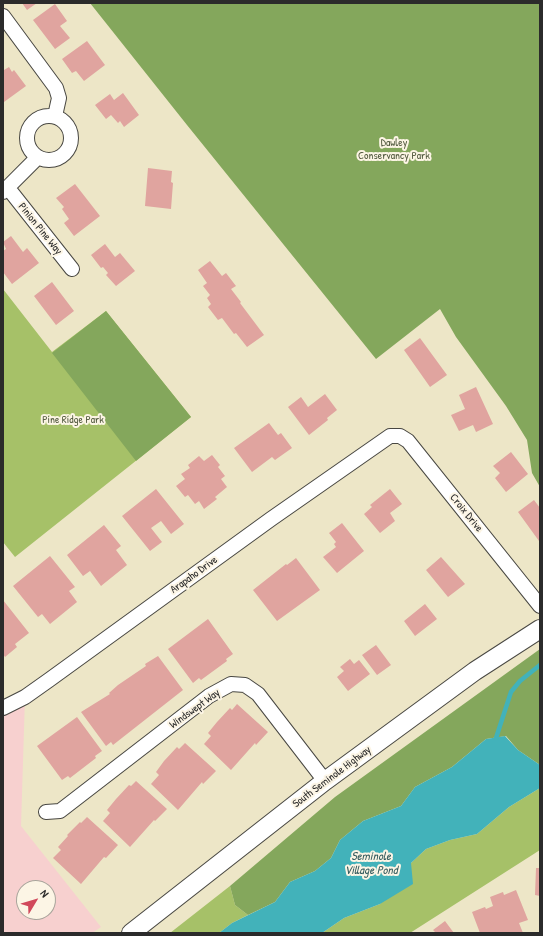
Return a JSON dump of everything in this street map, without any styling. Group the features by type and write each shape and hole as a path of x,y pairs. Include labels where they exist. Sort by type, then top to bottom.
{"street":[{"path":"3,16 56,88 59,98 54,116"},
{"path":"54,116 66,125 70,138 69,146 59,157 45,159 38,157 29,147 27,133 34,121 40,117 54,116"},
{"path":"5,190 38,157"},
{"name":"Pinion Pine Way","path":"5,190 72,269"},
{"name":"Croix Drive","path":"384,439 390,436 400,436 408,441 540,606"},
{"name":"Arapaho Drive","path":"3,708 25,697 55,676 384,439"},
{"name":"South Seminole Highway","path":"131,933 325,781 475,671 540,629"},
{"name":"Windswept Way","path":"46,812 60,811 210,696 232,684 245,685 258,694 325,781"}],"shaded area":[{"path":"25,697 21,826 101,927 92,933 3,933 3,708"}],"green space":[{"name":"Dawley Conservancy Park","path":"90,3 540,3 540,487 532,473 527,440 506,406 456,337 440,309 376,359"},
{"name":"Pine Ridge Park","path":"3,289 52,352 106,311 191,417 15,557 3,542"},
{"path":"106,311 191,417 136,461 52,353"},
{"path":"540,649 540,765 518,750 506,736 486,739 452,767 415,787 401,806 363,821 340,840 331,858 315,871 290,882 275,902 248,915 235,905 230,886 335,797"},
{"path":"540,788 540,850 410,933 322,933 344,918 380,904 411,863 426,849 450,840 477,834 509,807"},
{"path":"230,886 235,905 248,915 232,923 219,933 170,933"}],"water":[{"name":"Seminole Village Pond","path":"505,736 518,750 540,765 540,788 509,807 477,834 450,840 426,849 411,863 413,884 380,904 344,918 322,933 219,933 232,923 275,902 290,882 315,871 331,858 340,840 363,821 401,806 415,787 452,767 486,739"}],"building":[{"path":"22,3 37,3 27,10"},
{"path":"55,4 67,21 60,26 70,38 55,49 33,20"},
{"path":"87,41 105,65 84,81 76,71 72,73 62,59"},
{"path":"9,67 12,72 14,70 26,86 4,102 3,69 4,70"},
{"path":"123,93 139,115 124,127 120,121 118,123 111,115 106,119 95,105 110,94 114,100"},
{"path":"148,168 172,171 171,182 173,183 171,209 145,206"},
{"path":"75,184 100,216 74,236 64,223 69,219 62,209 64,207 56,198"},
{"path":"11,236 23,252 27,248 39,263 12,284 3,272 3,251 6,249 3,242"},
{"path":"105,244 115,257 120,253 135,271 116,286 106,275 108,273 103,267 101,268 91,255"},
{"path":"210,261 222,276 226,273 236,286 231,289 264,335 247,347 236,333 234,334 222,318 218,320 208,307 211,304 207,298 210,295 203,286 207,283 198,270"},
{"path":"52,282 74,311 56,325 34,296"},
{"path":"420,338 447,375 430,387 404,350"},
{"path":"476,387 493,424 476,432 473,425 459,431 451,415 465,409 459,395"},
{"path":"325,394 337,410 327,418 328,420 309,435 288,407 301,397 308,407"},
{"path":"269,423 278,435 281,433 292,448 275,460 272,457 252,472 234,448"},
{"path":"511,452 528,474 506,492 495,478 500,473 493,466"},
{"path":"212,455 220,465 218,467 225,476 221,479 227,487 215,497 217,499 204,509 199,501 195,504 188,495 185,497 176,486 185,479 181,474 190,468 188,465 199,456 204,461"},
{"path":"156,489 184,524 171,534 161,521 151,528 162,542 150,551 122,516"},
{"path":"390,489 402,504 390,513 395,521 380,533 364,514 372,507 370,505"},
{"path":"534,500 540,508 539,541 518,512"},
{"path":"342,523 364,551 337,573 323,557 336,547 334,544 336,542 329,533"},
{"path":"104,525 121,546 116,550 127,565 101,586 90,571 83,576 67,555"},
{"path":"50,556 75,587 69,591 77,602 50,624 42,614 38,617 13,586"},
{"path":"441,557 465,584 448,597 426,570"},
{"path":"296,558 320,590 277,621 253,590"},
{"path":"3,600 29,633 15,644 17,647 5,657 3,654"},
{"path":"425,604 437,619 415,636 404,621"},
{"path":"208,619 233,654 226,659 227,661 201,680 199,678 193,683 168,649"},
{"path":"376,645 391,665 377,675 362,655"},
{"path":"158,656 183,690 113,745 111,742 106,746 81,712 110,694 109,693 118,685"},
{"path":"350,659 354,664 359,660 370,674 348,691 337,677 344,671 340,667"},
{"path":"237,704 268,732 256,745 255,743 231,770 204,744 211,736 208,733 217,722 230,708 232,710"},
{"path":"77,717 102,751 95,756 96,758 70,778 68,776 62,780 37,746"},
{"path":"185,743 216,771 203,784 202,782 178,810 151,784 159,775 156,772 164,761 177,747 179,749"},
{"path":"136,781 167,809 155,821 154,820 130,847 103,821 110,813 107,810 116,799 129,785 131,786"},
{"path":"87,817 118,845 106,858 104,857 81,884 53,858 61,850 58,847 68,836 67,835"},
{"path":"536,868 540,868 540,896 535,895"},
{"path":"516,890 528,920 519,923 523,933 480,933 472,912 485,907 486,909 493,906 490,897 503,892 504,895"},
{"path":"445,921 454,933 436,933 433,930"}],"waterway":[{"path":"496,738 511,692 520,681 540,665"}]}
